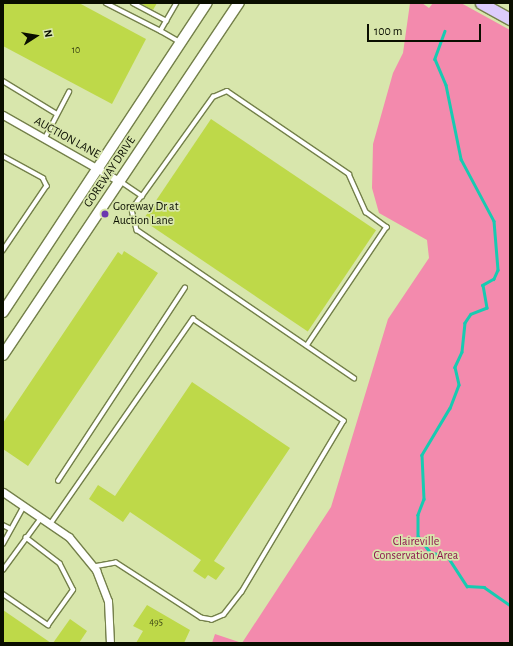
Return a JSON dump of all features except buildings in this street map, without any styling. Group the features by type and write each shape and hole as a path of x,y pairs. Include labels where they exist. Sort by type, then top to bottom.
{"main road":[{"name":"GOREWAY DRIVE","path":"3,312 207,3"},
{"name":"GOREWAY DRIVE","path":"3,355 239,3"},
{"path":"481,3 510,19"}],"street":[{"name":"AUCTION LANE","path":"3,115 120,181"},
{"path":"3,492 51,523 69,537 94,567 108,602 110,643"}],"lane":[{"path":"106,3 181,43"},
{"path":"133,3 167,22"},
{"path":"161,31 177,3"},
{"path":"3,81 57,114"},
{"path":"307,346 388,227 366,212 349,174 227,91 213,97 132,210 137,230 307,346 354,378"},
{"path":"44,138 68,92"},
{"path":"3,156 43,178 46,186 3,251"},
{"path":"120,181 142,196"},
{"path":"58,481 185,288"},
{"path":"51,523 193,319 344,421 242,592 224,615 208,621 116,563 94,567"},
{"path":"3,544 9,528 24,506"},
{"path":"3,570 41,517"},
{"path":"3,525 9,528"},
{"path":"3,594 48,625 73,590 60,564 26,538"}],"green space":[{"name":"Claireville Conservation Area","path":"410,3 422,3 429,8 433,3 461,3 510,30 510,643 242,643 331,507 388,319 429,258 427,240 379,213 372,188 373,144 393,73 403,53"},
{"path":"215,634 242,643 212,643"}],"waterway":[{"path":"445,31 435,59 446,85 461,159 494,221 498,270 494,279 483,285 487,308 471,314 465,323 462,352 455,367 459,385 450,408 422,455 424,499 418,515 418,536 430,552 448,557 467,586 484,587 510,605"}],"place":[{"name":"Goreway Dr at Auction Lane","path":"105,214"}]}
